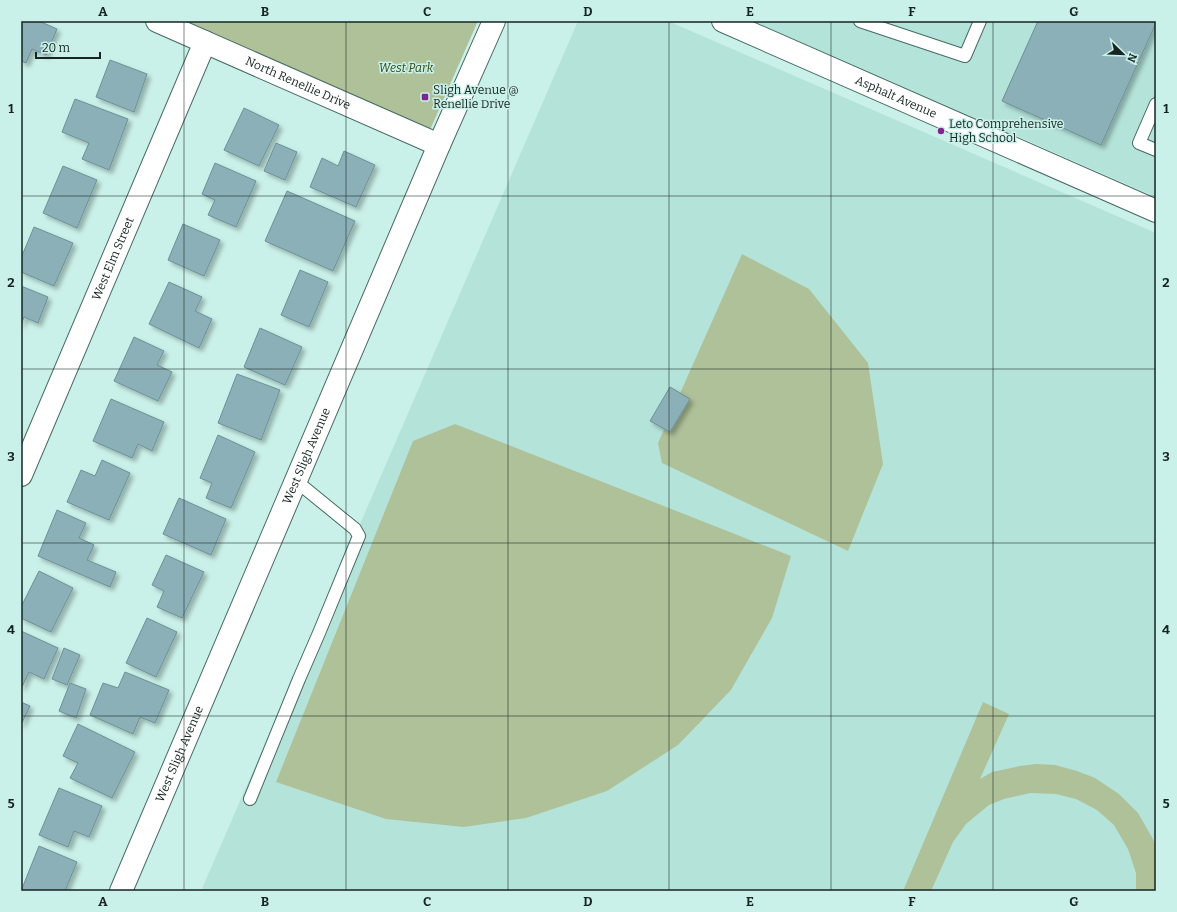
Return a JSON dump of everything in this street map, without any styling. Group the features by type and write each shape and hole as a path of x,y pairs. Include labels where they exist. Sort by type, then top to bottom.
{"street":[{"name":"North Renellie Drive","path":"157,21 439,146"},
{"name":"West Sligh Avenue","path":"121,891 439,146 494,21"},
{"name":"Asphalt Avenue","path":"723,21 1156,212"},
{"name":"West Elm Street","path":"21,475 205,42"}],"lane":[{"path":"860,21 965,56 980,21"},
{"path":"1156,104 1139,143 1156,150"},
{"path":"250,799 359,536 356,529 296,481"}],"shaded area":[{"path":"578,21 668,21 1156,233 1156,891 201,891"},
{"path":"753,21 1156,21 1156,197"}],"green space":[{"name":"West Park","path":"186,21 478,21 430,130"},
{"path":"742,254 809,289 868,363 883,464 848,551 662,463 658,443"},
{"path":"455,424 791,556 772,618 731,690 678,745 607,791 526,818 464,827 386,819 276,782 413,441"},
{"path":"983,702 1009,714 980,779 992,772 1036,764 1055,765 1095,778 1119,794 1138,813 1153,839 1156,847 1156,891 1136,891 1136,873 1128,849 1114,825 1097,810 1076,799 1056,794 1030,793 1004,799 989,805 966,824 953,842 931,891 903,891"}],"building":[{"path":"21,21 39,21 57,29 46,55 32,49 26,63 21,61"},
{"path":"1038,21 1156,21 1101,145 1002,101"},
{"path":"110,60 147,74 134,112 96,97"},
{"path":"75,99 128,119 109,170 82,159 89,143 62,132"},
{"path":"244,108 279,125 259,166 224,150"},
{"path":"276,143 297,152 285,180 264,171"},
{"path":"344,151 375,165 356,207 310,187 322,158 338,166"},
{"path":"215,163 256,181 236,227 208,215 215,200 202,194"},
{"path":"63,166 97,180 77,228 43,213"},
{"path":"287,191 355,221 333,271 265,241"},
{"path":"183,224 220,240 204,276 168,260"},
{"path":"34,227 73,243 54,286 21,272 21,258"},
{"path":"300,270 328,282 309,327 281,315"},
{"path":"169,282 202,297 195,311 212,319 199,348 149,324"},
{"path":"21,286 48,297 38,323 24,317 21,325"},
{"path":"260,328 302,347 285,385 244,367"},
{"path":"134,337 164,351 157,365 172,372 158,401 114,381"},
{"path":"237,374 280,390 261,440 218,423"},
{"path":"670,387 690,399 670,432 650,421"},
{"path":"111,399 164,422 152,451 138,444 132,458 93,441"},
{"path":"218,435 255,452 231,508 206,498 212,483 200,478"},
{"path":"102,460 130,473 109,520 67,502 81,470 95,476"},
{"path":"179,498 226,519 211,555 163,534"},
{"path":"57,510 86,523 79,538 94,545 87,560 116,572 110,587 38,556"},
{"path":"166,555 204,572 182,618 157,607 164,591 152,585"},
{"path":"39,571 73,588 51,632 21,618 21,607"},
{"path":"147,618 177,632 156,677 126,663"},
{"path":"21,631 58,648 44,679 29,672 22,687 21,687"},
{"path":"64,648 80,655 67,685 52,679"},
{"path":"125,672 169,690 155,723 140,717 133,734 90,715 103,683 118,688"},
{"path":"70,683 86,689 76,718 59,711"},
{"path":"21,702 30,706 21,725"},
{"path":"78,724 135,752 112,798 70,778 78,763 63,756"},
{"path":"59,788 102,806 89,837 74,831 68,847 39,835"},
{"path":"39,846 77,862 65,891 21,891"}],"place":[{"name":"Sligh Avenue @ Renellie Drive","path":"425,97"},
{"name":"Leto Comprehensive High School","path":"941,131"}]}
